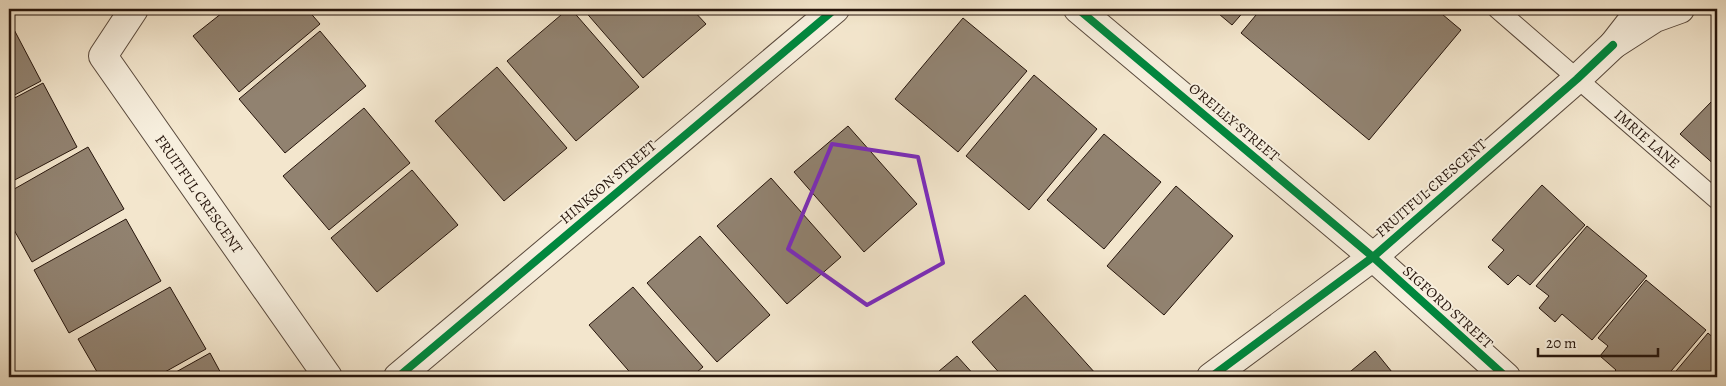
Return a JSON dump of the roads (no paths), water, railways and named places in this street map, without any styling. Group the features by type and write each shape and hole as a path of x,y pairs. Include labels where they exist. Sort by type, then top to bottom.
{"street":[{"name":"FRUITFUL CRESCENT","path":"134,9 103,56 328,377"},
{"name":"HINKSON STREET","path":"398,377 835,9"},
{"name":"O'REILLY STREET","path":"1078,9 1373,257"},
{"name":"FRUITFUL CRESCENT","path":"1211,377 1373,257 1577,79 1613,45 1641,9"},
{"name":"FRUITFUL CRESCENT","path":"1613,45 1655,18 1680,9"},
{"name":"SIGFORD STREET","path":"1373,257 1506,377"}],"lane":[{"name":"IMRIE LANE","path":"1498,9 1717,200"}]}
